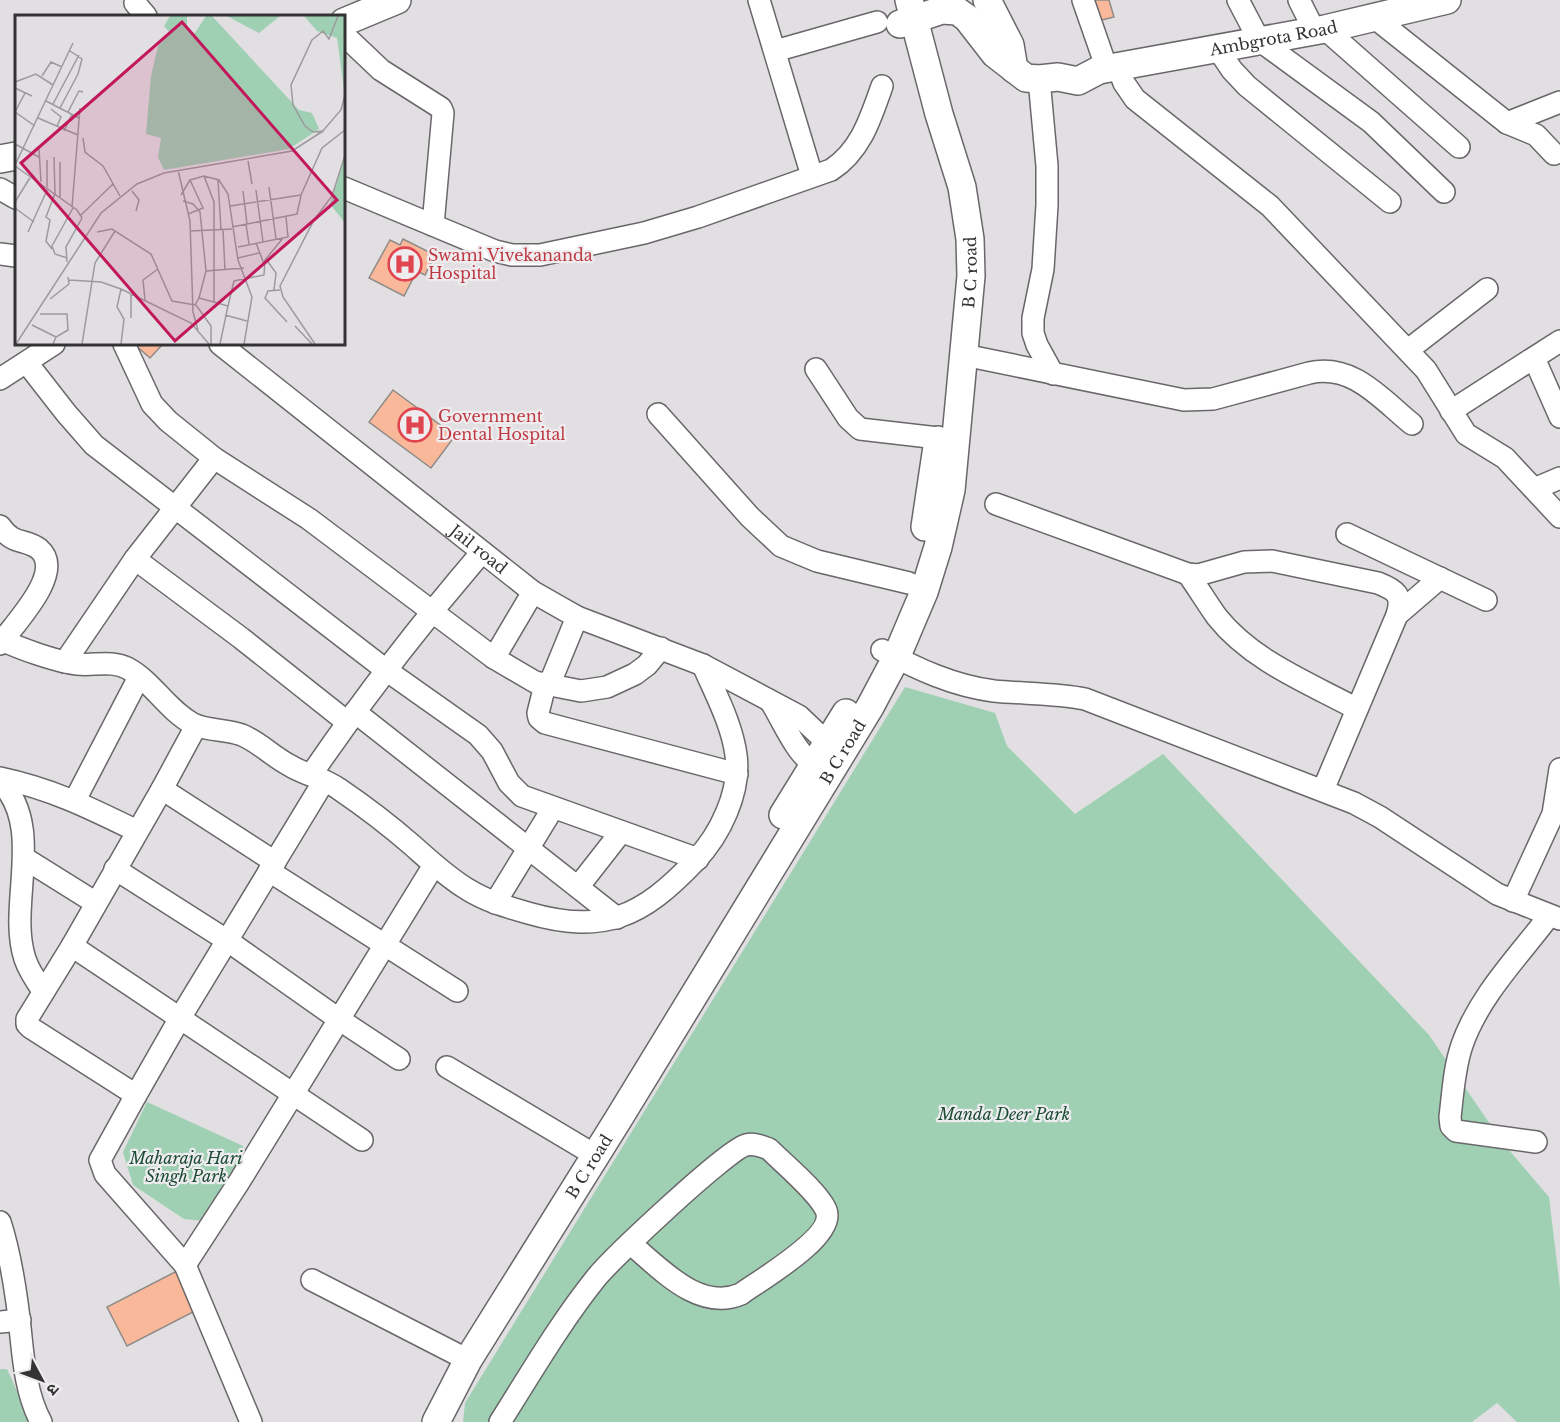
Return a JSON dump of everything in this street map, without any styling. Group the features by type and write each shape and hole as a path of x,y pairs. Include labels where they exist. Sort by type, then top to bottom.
{"main road":[{"path":"345,22 397,0"},
{"path":"987,0 1010,45 1014,69"},
{"name":"Ambgrota Road","path":"1048,78 1078,81 1108,69 1320,30 1447,0"},
{"path":"422,1422 439,1383 462,1357 583,1148 641,1067 889,654 930,507 944,392 952,285 949,215 935,150 899,13 942,10 956,5 957,11 967,18 995,54 1026,78 1048,78"},
{"name":"B C road","path":"889,654 924,592 938,547 951,490 971,276 968,219 962,187 939,114 899,13"},
{"path":"0,159 15,156"},
{"name":"B C road","path":"436,1422 462,1357 641,1067"}],"street":[{"path":"759,0 812,176"},
{"path":"1083,0 1108,69 1124,82 1135,99 1270,206 1426,370 1466,434 1499,453 1560,517"},
{"path":"1238,0 1259,40 1371,123 1444,192"},
{"path":"1299,0 1320,30 1459,147"},
{"path":"775,51 899,13"},
{"path":"1375,18 1507,123 1536,135 1554,154"},
{"path":"345,36 381,70 441,108 443,113 433,225"},
{"path":"1217,48 1232,70 1247,86 1390,202"},
{"path":"1048,78 1047,205 1043,268 1033,318 1033,333 1053,374"},
{"path":"345,188 495,251 512,255 540,255 644,233 698,217 831,170 848,157 867,126 882,86"},
{"path":"1507,123 1560,102"},
{"path":"0,189 15,197"},
{"path":"0,254 15,256"},
{"path":"1408,350 1487,289"},
{"path":"1451,411 1560,341"},
{"path":"0,379 53,345"},
{"path":"124,345 152,404 168,421 214,458 309,519 431,612 523,677 545,685 581,690 607,687 635,674 647,665 661,648"},
{"name":"Jail road","path":"220,345 533,591 578,617 703,665 771,701 796,747 827,760"},
{"path":"964,355 1158,396 1198,401 1236,394 1316,371 1334,370 1355,378 1412,424"},
{"path":"1534,358 1560,417"},
{"path":"27,363 94,445 386,670 478,735 492,751 515,791 531,801 698,859"},
{"path":"816,369 848,418 860,429 869,432 938,438"},
{"path":"658,414 750,517 781,546 817,561 909,583"},
{"path":"64,662 135,559 214,458"},
{"path":"1534,489 1560,478"},
{"path":"996,504 1188,574 1198,575 1244,562 1272,561 1387,586 1394,590 1399,596 1400,605 1397,615 1323,790"},
{"path":"0,526 13,539 32,545 40,551 44,556 46,572 41,589 1,641 64,662 78,665 117,664 128,669 139,676 179,715 196,726 227,730 241,735 262,746 286,764 318,778 368,809 466,889 495,903 570,924 591,924 617,918 650,901 674,883 698,859 722,823 732,798 736,755 703,665"},
{"path":"1347,534 1486,600"},
{"path":"251,1422 185,1264 105,1174 100,1160 180,1018 272,866 351,717 431,612 482,552"},
{"path":"135,559 528,848 617,918"},
{"path":"1188,574 1218,618 1246,645 1279,668 1357,709"},
{"path":"1397,615 1440,578"},
{"path":"494,658 533,591"},
{"path":"578,617 552,678 545,685 537,713 538,718 545,723 736,774"},
{"path":"889,654 935,675 970,687 1047,693 1085,699 1323,790 1380,817 1497,894 1555,918 1479,1008 1456,1064 1450,1117 1451,1126 1456,1131 1536,1142"},
{"path":"75,800 139,676"},
{"path":"135,1095 27,1024 27,1019 72,946 196,726"},
{"path":"1513,901 1553,814 1560,769"},
{"path":"0,779 32,785 75,800 137,831"},
{"path":"0,779 8,789 8,813 23,836 22,946 30,971 44,991"},
{"path":"162,789 385,945 457,991"},
{"path":"495,903 553,808"},
{"path":"578,887 621,832"},
{"path":"24,858 96,903"},
{"path":"185,1264 239,1182 434,865"},
{"path":"115,869 228,941 399,1059"},
{"path":"72,946 362,1140"},
{"path":"447,1066 583,1148"},
{"path":"500,1422 569,1314 598,1275 660,1215 730,1154 745,1145 757,1145 768,1149 821,1202 827,1213 826,1223 819,1235 808,1246 741,1294 731,1298 705,1297 680,1285 631,1244"},
{"path":"0,1222 9,1250 10,1321 41,1422"},
{"path":"312,1280 462,1357"}],"green space":[{"name":"Manda Deer Park","path":"905,687 995,713 1007,746 1075,814 1163,754 1429,1035 1503,1143 1549,1197 1560,1288 1560,1422 1517,1422 1497,1403 1472,1422 463,1422 465,1403"},
{"name":"Maharaja Hari Singh Park","path":"147,1102 243,1146 245,1155 204,1221 184,1219 133,1185 123,1152"},
{"path":"0,1369 7,1369 31,1422 0,1422"}],"building":[{"path":"1086,0 1109,0 1114,17 1094,22"},
{"path":"403,239 435,255 425,275 417,271 404,296 369,278 390,240 400,245"},
{"path":"135,345 162,345 150,358"},
{"path":"393,390 455,436 431,468 369,422"},
{"path":"177,1271 197,1310 127,1346 107,1307"}],"place":[{"name":"Swami Vivekananda Hospital","path":"405,264"},
{"name":"Government Dental Hospital","path":"415,425"}]}
